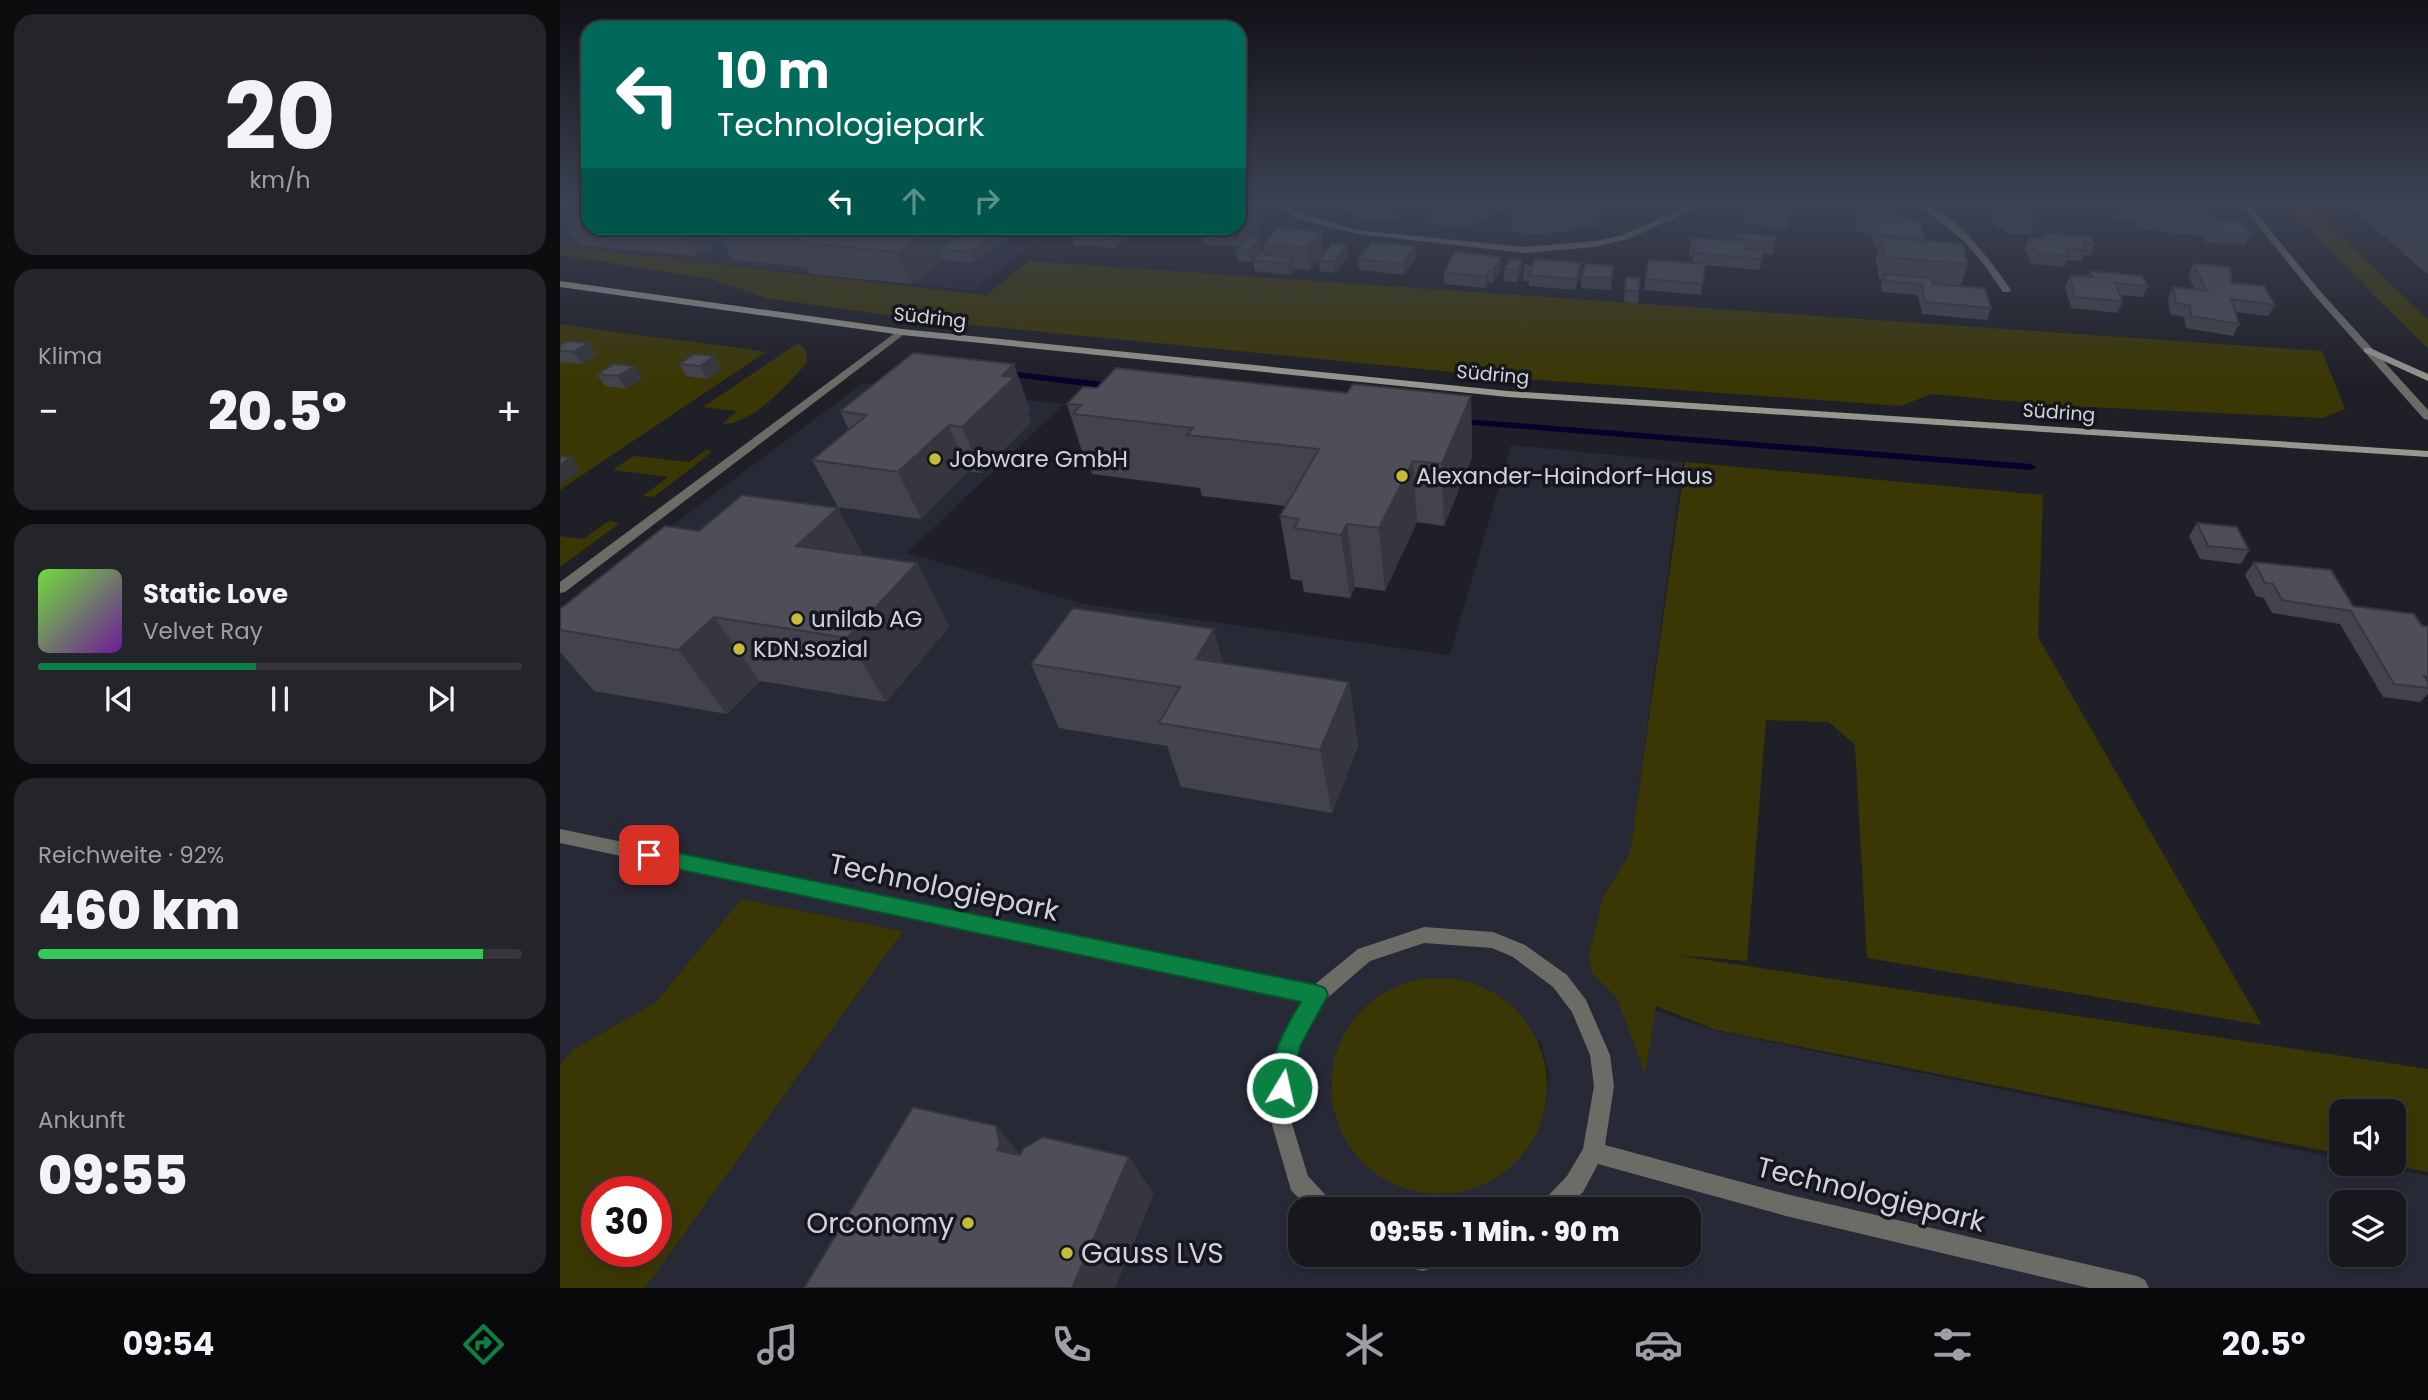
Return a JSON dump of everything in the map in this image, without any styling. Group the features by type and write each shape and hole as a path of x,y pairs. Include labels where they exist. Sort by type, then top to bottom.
{"main road":[{"name":"Südring","path":"560,284 902,332 1508,394 2428,454"},
{"path":"2367,350 2428,378"}],"street":[{"path":"1988,262 2006,290"},
{"path":"2293,262 2428,417"},
{"path":"560,589 902,332"},
{"name":"Technologiepark","path":"560,836 1317,995"},
{"path":"1312,1197 1299,1182 1279,1111 1289,1043 1317,995 1364,955 1424,935 1493,940 1519,951 1560,981 1579,1006 1600,1055 1604,1086 1593,1152 1575,1184 1563,1197"},
{"name":"Technologiepark","path":"1593,1152 1786,1205 2137,1288"}],"shaded area":[{"path":"604,262 700,262 986,295 1028,262 1045,262 2322,351 2345,409 2323,418 2066,406 1931,394 1901,406 1514,378 932,321 770,299 710,279"},
{"path":"708,262 1009,262 974,291"},
{"path":"2341,262 2368,262 2428,320 2428,349"},
{"path":"560,324 714,345 766,352 560,490"},
{"path":"798,343 806,350 807,362 757,411 733,423 722,424 737,411 703,407"},
{"path":"863,383 1064,404 907,553 1084,604 1450,655 1511,445 1683,462 1630,853 1603,897 1617,998 1717,1031 2329,1157 2329,1176 2406,1176 2406,1172 2428,1176 2428,1288 645,1288 660,1267 672,1267 672,1251 903,931 741,899 655,1003 574,1049 560,1064 560,609","holes":["1540,1041 1549,1073 1546,1107 1334,1117 1330,1083 1338,1050"]},
{"path":"707,449 712,452 654,497 643,496 668,477 613,470 633,456 689,462"},
{"path":"1685,462 2043,495 2038,637 2262,1025 1867,958 1855,745 1829,722 1766,720 1747,961 1674,955 2428,1069 2428,1172 2406,1168 2406,1099 2329,1099 2329,1152 1716,1030 1656,1006 1645,1074 1617,998 1592,973 1589,955 1603,897 1630,853"},
{"path":"609,521 620,523 560,567 560,536 583,539"},
{"path":"741,899 903,931 672,1251 672,1176 581,1176 581,1267 660,1267 645,1288 560,1288 560,1064 574,1049 655,1003"},
{"path":"1439,978 1480,986 1516,1009 1539,1045 1547,1086 1539,1127 1516,1163 1480,1186 1439,1194 1398,1186 1362,1163 1339,1127 1331,1086 1339,1045 1362,1009 1398,986"}],"building":[{"path":"1449,262 1498,262 1493,271 1488,271 1486,277 1444,272"},
{"path":"1508,262 1521,262 1517,270 1504,269"},
{"path":"1534,262 1581,263 1576,279 1529,275 1531,270 1524,270 1525,265 1533,266"},
{"path":"1649,262 1705,264 1703,284 1645,279"},
{"path":"1586,264 1613,266 1612,278 1581,277"},
{"path":"2193,264 2230,267 2232,283 2264,286 2275,305 2231,299 2239,324 2191,316 2190,305 2176,303 2173,287 2207,291"},
{"path":"2090,271 2142,276 2148,286 2115,283 2123,301 2075,297 2070,275 2093,277"},
{"path":"1884,274 1932,278 1933,284 1985,288 1991,308 1925,302 1922,284 1885,281"},
{"path":"1626,277 1640,278 1639,291 1625,291"},
{"path":"568,341 589,343 573,352 560,351 560,345"},
{"path":"913,353 1014,364 1002,376 1015,377 962,427 949,425 898,472 812,460 867,415 840,411"},
{"path":"694,354 715,356 700,366 679,364"},
{"path":"614,364 635,366 618,376 597,374"},
{"path":"1116,368 1347,393 1353,384 1471,396 1442,464 1413,461 1379,528 1347,524 1341,535 1294,528 1299,519 1280,516 1319,449 1187,435 1193,428 1073,414 1081,405 1067,404 1083,387 1097,388"},
{"path":"560,456 571,457 560,465"},
{"path":"742,495 838,508 796,546 917,563 847,638 714,617 678,650 560,630 560,609 665,526 699,531"},
{"path":"2197,523 2237,527 2249,550 2208,546"},
{"path":"2254,562 2331,570 2353,606 2414,614 2422,626 2428,626 2428,677 2424,676 2428,688 2394,684 2351,611 2282,600 2273,584 2265,583"},
{"path":"1073,608 1214,629 1196,659 1349,682 1320,750 1159,723 1180,687 1031,664"},
{"path":"913,1107 996,1126 1000,1144 997,1150 1009,1153 1020,1155 1023,1149 1043,1137 1129,1157 1072,1288 804,1288"}],"waterway":[{"path":"1002,373 1103,385"},
{"path":"1454,421 2031,467"}],"place":[{"name":"Jobware GmbH","path":"935,459"},
{"name":"Alexander-Haindorf-Haus","path":"1402,476"},
{"name":"unilab AG","path":"797,619"},
{"name":"KDN.sozial","path":"739,649"},
{"name":"Orconomy","path":"968,1223"},
{"name":"Gauss LVS","path":"1067,1253"}],"route":[{"path":"649,855 1317,995 1289,1043 1282,1088"}]}
